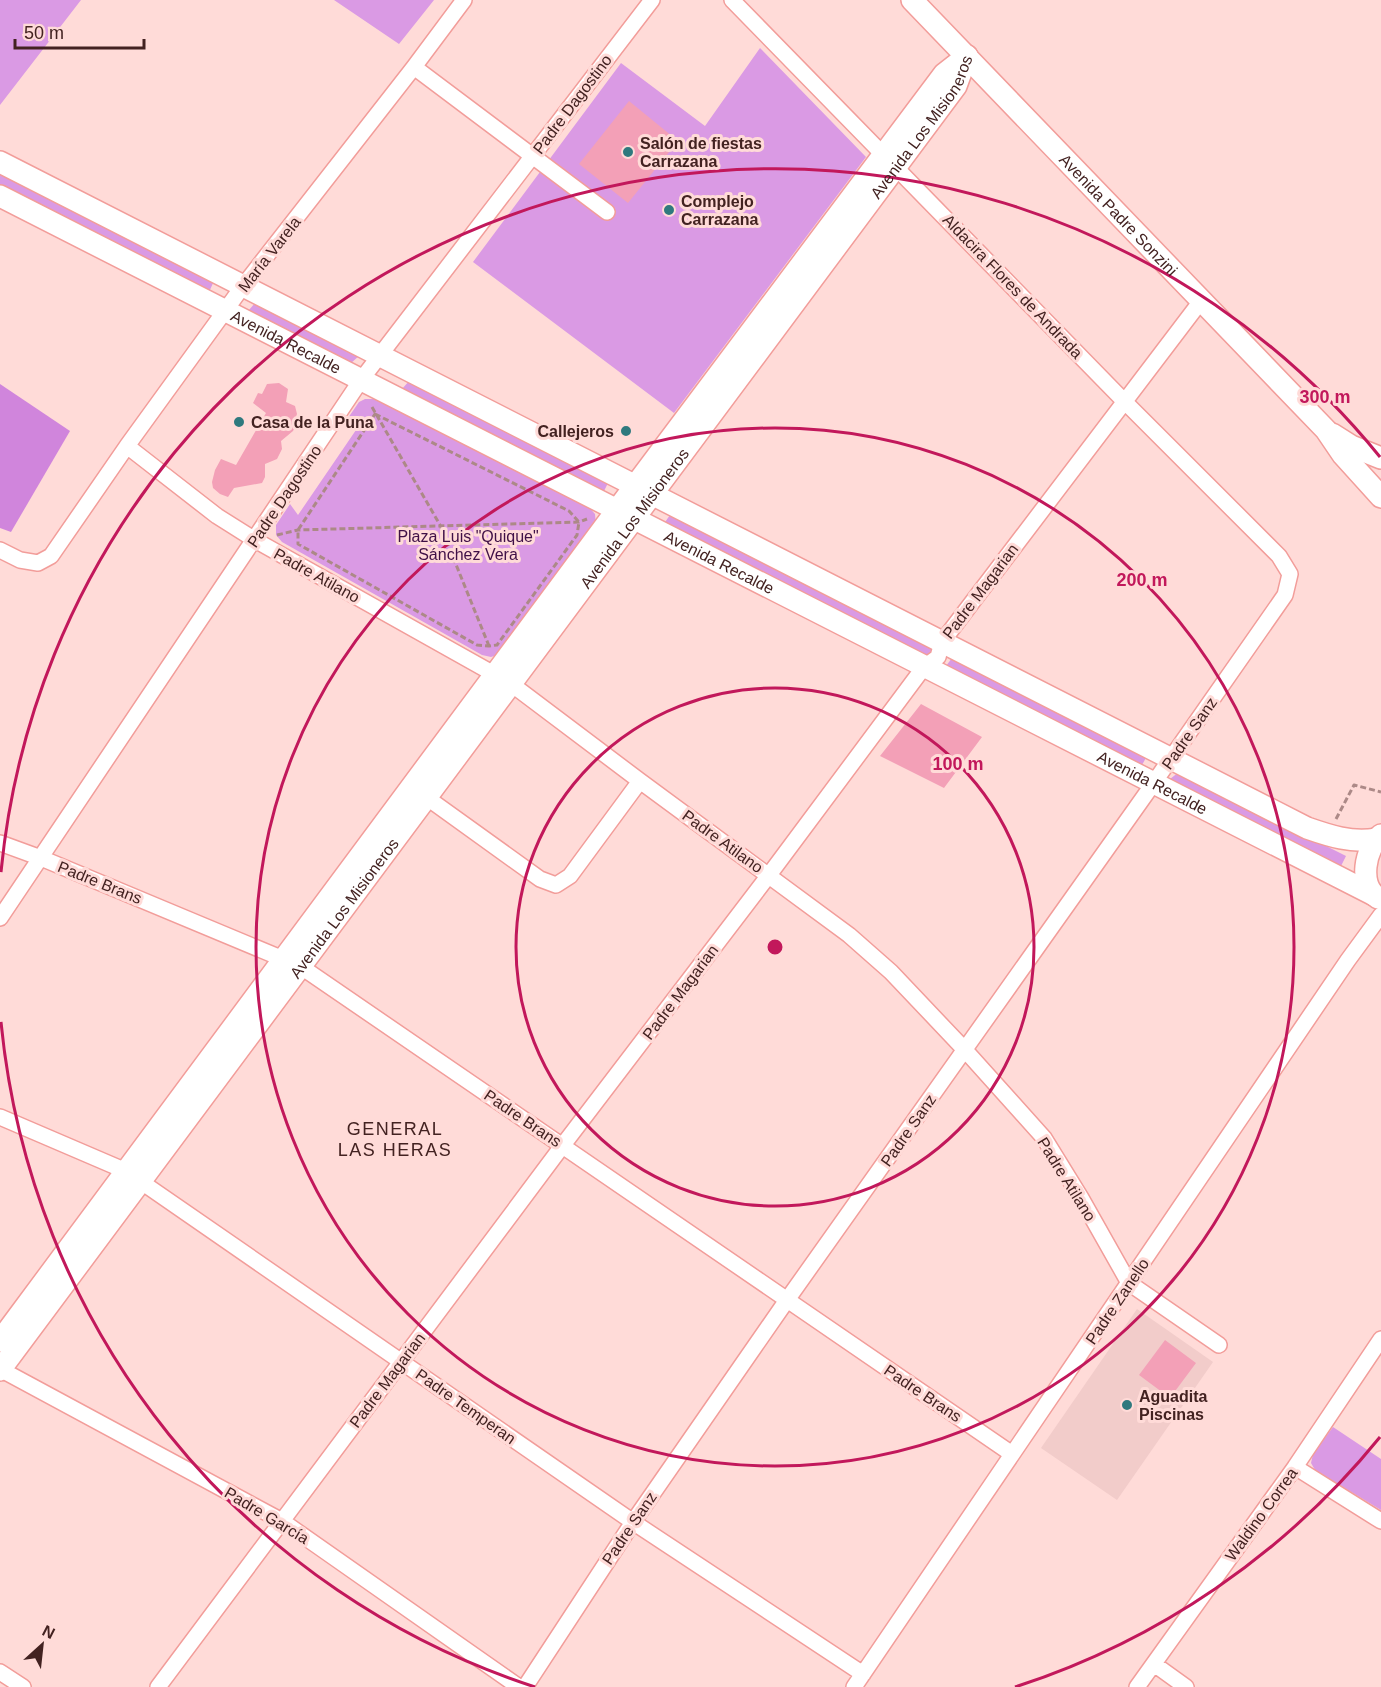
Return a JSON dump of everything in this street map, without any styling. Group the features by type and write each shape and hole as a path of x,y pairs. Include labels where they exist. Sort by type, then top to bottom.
{"main road":[{"name":"Avenida Padre Sonzini","path":"912,0 1326,430 1343,455 1381,497"},
{"name":"Avenida Los Misioneros","path":"0,1369 133,1176 502,679 890,160 956,86 967,57"},
{"name":"Avenida Recalde","path":"0,162 1307,828 1348,840 1364,841 1380,835"},
{"name":"Avenida Recalde","path":"0,196 1153,784 1379,904"},
{"name":"Avenida Padre Sonzini","path":"1326,430 1351,446 1381,458"},
{"name":"Avenida Los Misioneros","path":"292,962 426,796 502,679"},
{"path":"1379,904 1370,888 1366,871 1367,859 1380,835"},
{"name":"Avenida Los Misioneros","path":"0,1341 133,1176"}],"street":[{"name":"María Varela","path":"0,550 20,560 38,563 51,556 243,286 464,0"},
{"name":"Padre Dagostino","path":"0,918 362,380 652,0"},
{"name":"Aldacira Flores de Andrada","path":"732,0 1124,401 1280,556 1290,574"},
{"path":"414,67 607,212"},
{"name":"Padre Magarian","path":"158,1687 562,1145 769,875 924,667 939,657 942,642 1201,301"},
{"name":"Padre Atilano","path":"128,446 217,516 255,540 502,679 849,935 883,964 1044,1138 1129,1283 1219,1345"},
{"name":"Padre Sanz","path":"525,1687 633,1522 787,1300 1285,595 1290,574"},
{"path":"426,796 540,879 556,885 570,876 640,781"},
{"name":"Padre Brans","path":"0,843 292,962 1012,1454"},
{"name":"Padre Zanello","path":"854,1687 1348,960 1379,904"},
{"name":"Padre Temperan","path":"0,1117 133,1176 633,1522 863,1674"},
{"name":"Waldino Correa","path":"1137,1687 1295,1467 1381,1339"},
{"name":"Padre García","path":"0,1369 282,1521 519,1687"},
{"path":"1295,1467 1381,1521"},
{"path":"1154,1664 1186,1687"},
{"path":"0,1672 23,1687"}],"path":[{"path":"362,380 375,414 440,525 489,646"},
{"path":"375,414 568,511 579,522 578,535 497,645 477,645 298,544 298,530 375,414"},
{"path":"255,540 298,530 579,522 588,519"}],"shaded area":[{"path":"0,384 70,431 11,532 0,528"},
{"name":"Aguadita Piscinas","path":"1137,1309 1213,1362 1117,1500 1041,1448"}],"green space":[{"path":"0,0 81,0 0,105"},
{"path":"334,0 434,0 399,44"},
{"name":"Complejo Carrazana","path":"760,48 866,157 674,413 473,262 621,63 705,126"},
{"path":"0,172 214,281 209,292 0,184"},
{"path":"255,303 359,356 351,363 249,310"},
{"path":"410,380 608,483 603,493 402,389"},
{"name":"Plaza Luis \"Quique\" Sánchez Vera","path":"374,399 588,506 595,514 596,526 500,654 491,657 482,655 282,542 276,535 276,525 290,504 298,515 356,430 348,418 359,402"},
{"path":"670,515 932,647 931,655 925,656 663,525"},
{"path":"952,658 1147,756 1142,765 946,666"},
{"path":"1179,772 1346,856 1341,866 1170,779"},
{"path":"1333,1427 1381,1459 1381,1510 1315,1470 1311,1463 1313,1454"}],"building":[{"name":"Salón de fiestas Carrazana","path":"629,101 678,141 628,203 579,164"},
{"name":"Casa de la Puna","path":"279,383 288,389 286,402 295,406 297,414 293,431 281,441 282,449 277,459 265,464 265,477 262,483 234,488 228,497 220,494 213,488 215,470 221,459 236,465 266,413 253,403 258,393 262,394 267,384"},
{"path":"921,704 982,737 944,788 880,756"},
{"path":"1165,1340 1196,1363 1170,1398 1139,1375"}],"place":[{"name":"Salón de fiestas Carrazana","path":"628,152"},
{"name":"Complejo Carrazana","path":"669,210"},
{"name":"Casa de la Puna","path":"239,422"},
{"name":"Callejeros","path":"626,431"},
{"name":"Aguadita Piscinas","path":"1127,1405"}],"district":[{"name":"GENERAL LAS HERAS","path":"395,1139"}]}
